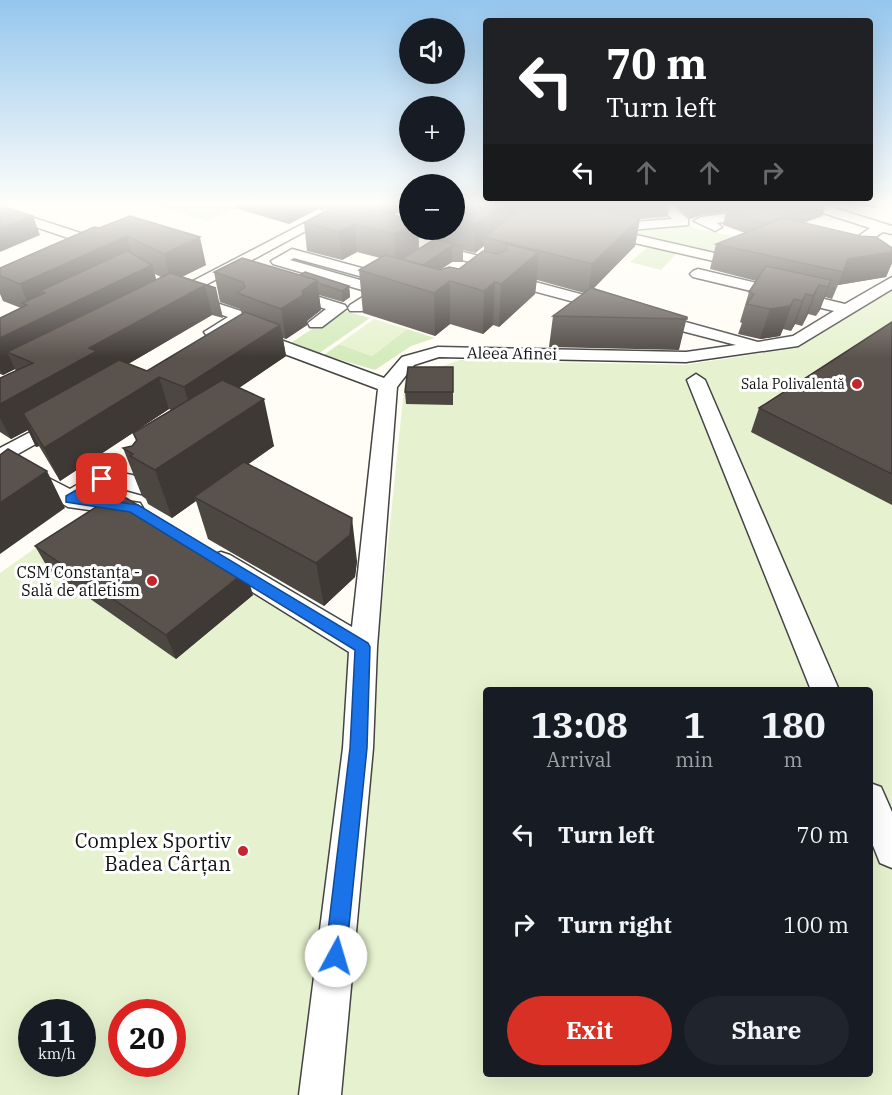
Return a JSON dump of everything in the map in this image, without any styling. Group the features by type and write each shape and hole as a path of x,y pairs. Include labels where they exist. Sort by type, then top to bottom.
{"street":[{"path":"156,304 170,290 243,256"},
{"path":"287,256 278,261 362,285 382,275 303,256"},
{"path":"459,256 478,260"},
{"path":"483,256 466,269 761,346"},
{"path":"710,256 718,258"},
{"path":"303,268 316,260"},
{"path":"269,266 352,298"},
{"path":"337,278 351,269"},
{"path":"698,274 848,309"},
{"path":"277,282 339,308 316,323"},
{"name":"Aleea Afinei","path":"388,386 408,361 438,352 686,357 798,341 892,282"},
{"path":"489,287 507,292 518,283"},
{"path":"331,306 385,288 408,295"},
{"path":"170,290 241,316 194,343"},
{"path":"225,325 388,386 363,647 358,748 320,1095"},
{"path":"696,380 824,687"},
{"path":"72,415 0,458 17,479 71,499 134,508 153,520"},
{"path":"71,499 102,479 121,477 141,487"},
{"path":"202,549 363,647"},
{"path":"873,805 892,851"}],"green space":[{"path":"637,256 674,256 661,270 630,262"},
{"path":"701,256 733,256 723,261"},
{"name":"Complex Sportiv Badea Cârțan","path":"892,288 892,1095 0,1095 0,573 58,532 133,513 376,660 405,379 460,360 684,365 796,348"},
{"path":"341,310 370,318 318,354 289,344"},
{"path":"374,319 407,329 372,356 339,344"},
{"path":"407,329 435,338 411,346 375,370 324,355 339,344 372,356"}],"building":[{"path":"27,256 82,256 20,284 0,276 0,268"},
{"path":"116,256 136,256 152,265 0,338 0,318 27,305 22,303 45,293 40,291"},
{"path":"383,256 440,270 449,267 459,269 476,256 534,256 501,284 495,282 484,291 450,281 434,293 359,270"},
{"path":"407,256 437,256 423,265 402,259"},
{"path":"560,256 600,256 592,264"},
{"path":"771,256 866,256 848,259 843,272"},
{"path":"242,258 317,280 302,291 303,295 281,309 237,293 245,287 243,282 214,272"},
{"path":"766,266 831,280 828,287 819,285 813,296 806,294 802,301 794,299 790,306 770,309 747,304 754,294 749,292"},
{"path":"305,272 349,286 342,291 300,275"},
{"path":"170,273 216,288 205,285 89,348 97,351 0,404 0,378 33,363 7,352"},
{"path":"591,288 687,317 687,319 553,316"},
{"path":"245,312 280,325 184,387 159,377 44,448 23,413 119,360 147,371"},
{"name":"Sala Polivalentă","path":"892,322 892,474 759,408"},
{"path":"408,367 453,367 453,392 405,392"},
{"path":"222,380 264,399 155,470 130,456 133,454 123,448 132,446 137,440 133,433"},
{"path":"8,449 47,471 0,503 0,455"},
{"path":"244,462 352,518 350,535 316,563 194,497"},
{"name":"CSM Constanța - Sală de atletism","path":"118,493 246,571 166,635 35,546"}],"place":[{"name":"Sala Polivalentă","path":"857,384"},
{"name":"CSM Constanța - Sală de atletism","path":"152,581"},
{"name":"Complex Sportiv Badea Cârțan","path":"243,851"}],"route":[{"path":"102,479 71,499 76,502 134,508 363,647 358,748 336,956"}]}
